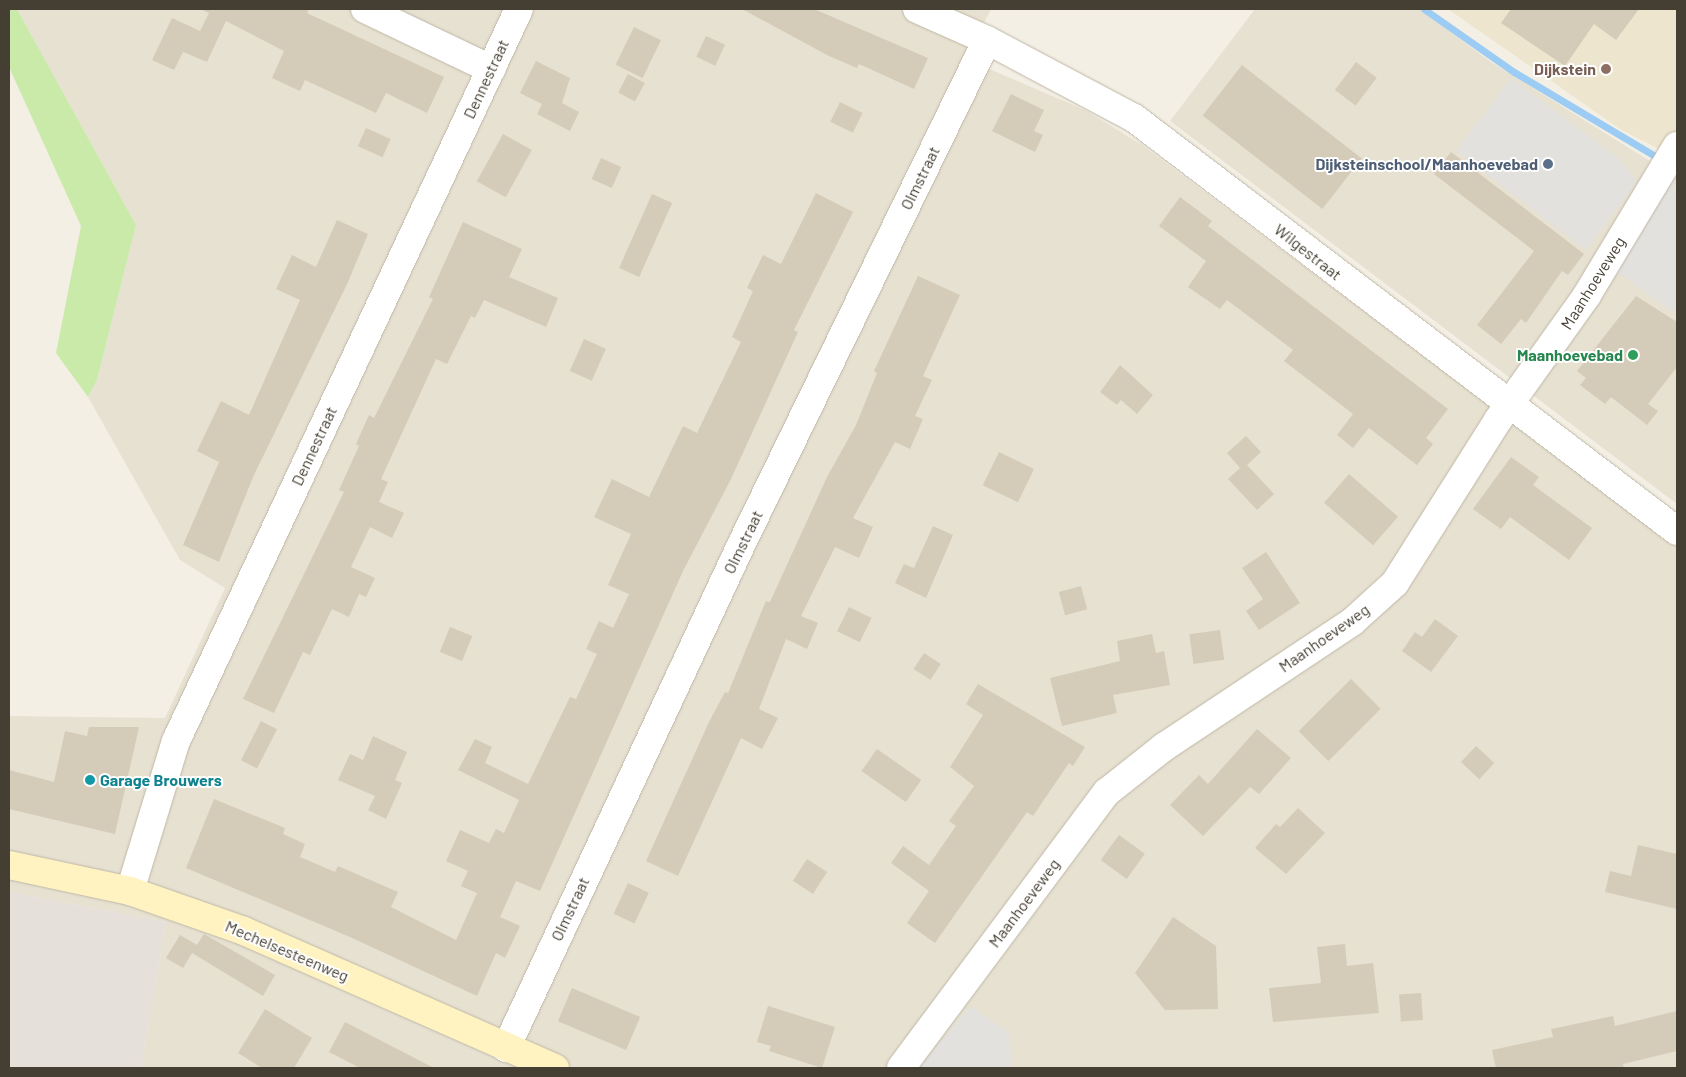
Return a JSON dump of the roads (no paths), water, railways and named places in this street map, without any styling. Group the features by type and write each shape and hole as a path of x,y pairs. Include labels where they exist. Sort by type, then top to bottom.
{"main road":[{"name":"Mechelsesteenweg","path":"9,865 130,891 244,930 506,1048 555,1068"}],"street":[{"path":"365,9 490,69"},
{"name":"Dennestraat","path":"130,891 176,741 519,9"},
{"name":"Wilgestraat","path":"916,9 987,40 1134,118 1510,406 1677,530"},
{"name":"Olmstraat","path":"506,1048 734,561 987,40"},
{"name":"Maanhoeveweg","path":"901,1068 1107,792 1164,747 1352,622 1395,584 1510,406 1586,295 1677,146"}],"waterway":[{"path":"1424,9 1514,72 1660,159"}],"place":[{"name":"Dijkstein","path":"1606,69"},
{"name":"Dijksteinschool/Maanhoevebad","path":"1548,164"},
{"name":"Maanhoevebad","path":"1633,355"},
{"name":"Garage Brouwers","path":"90,780"}]}
